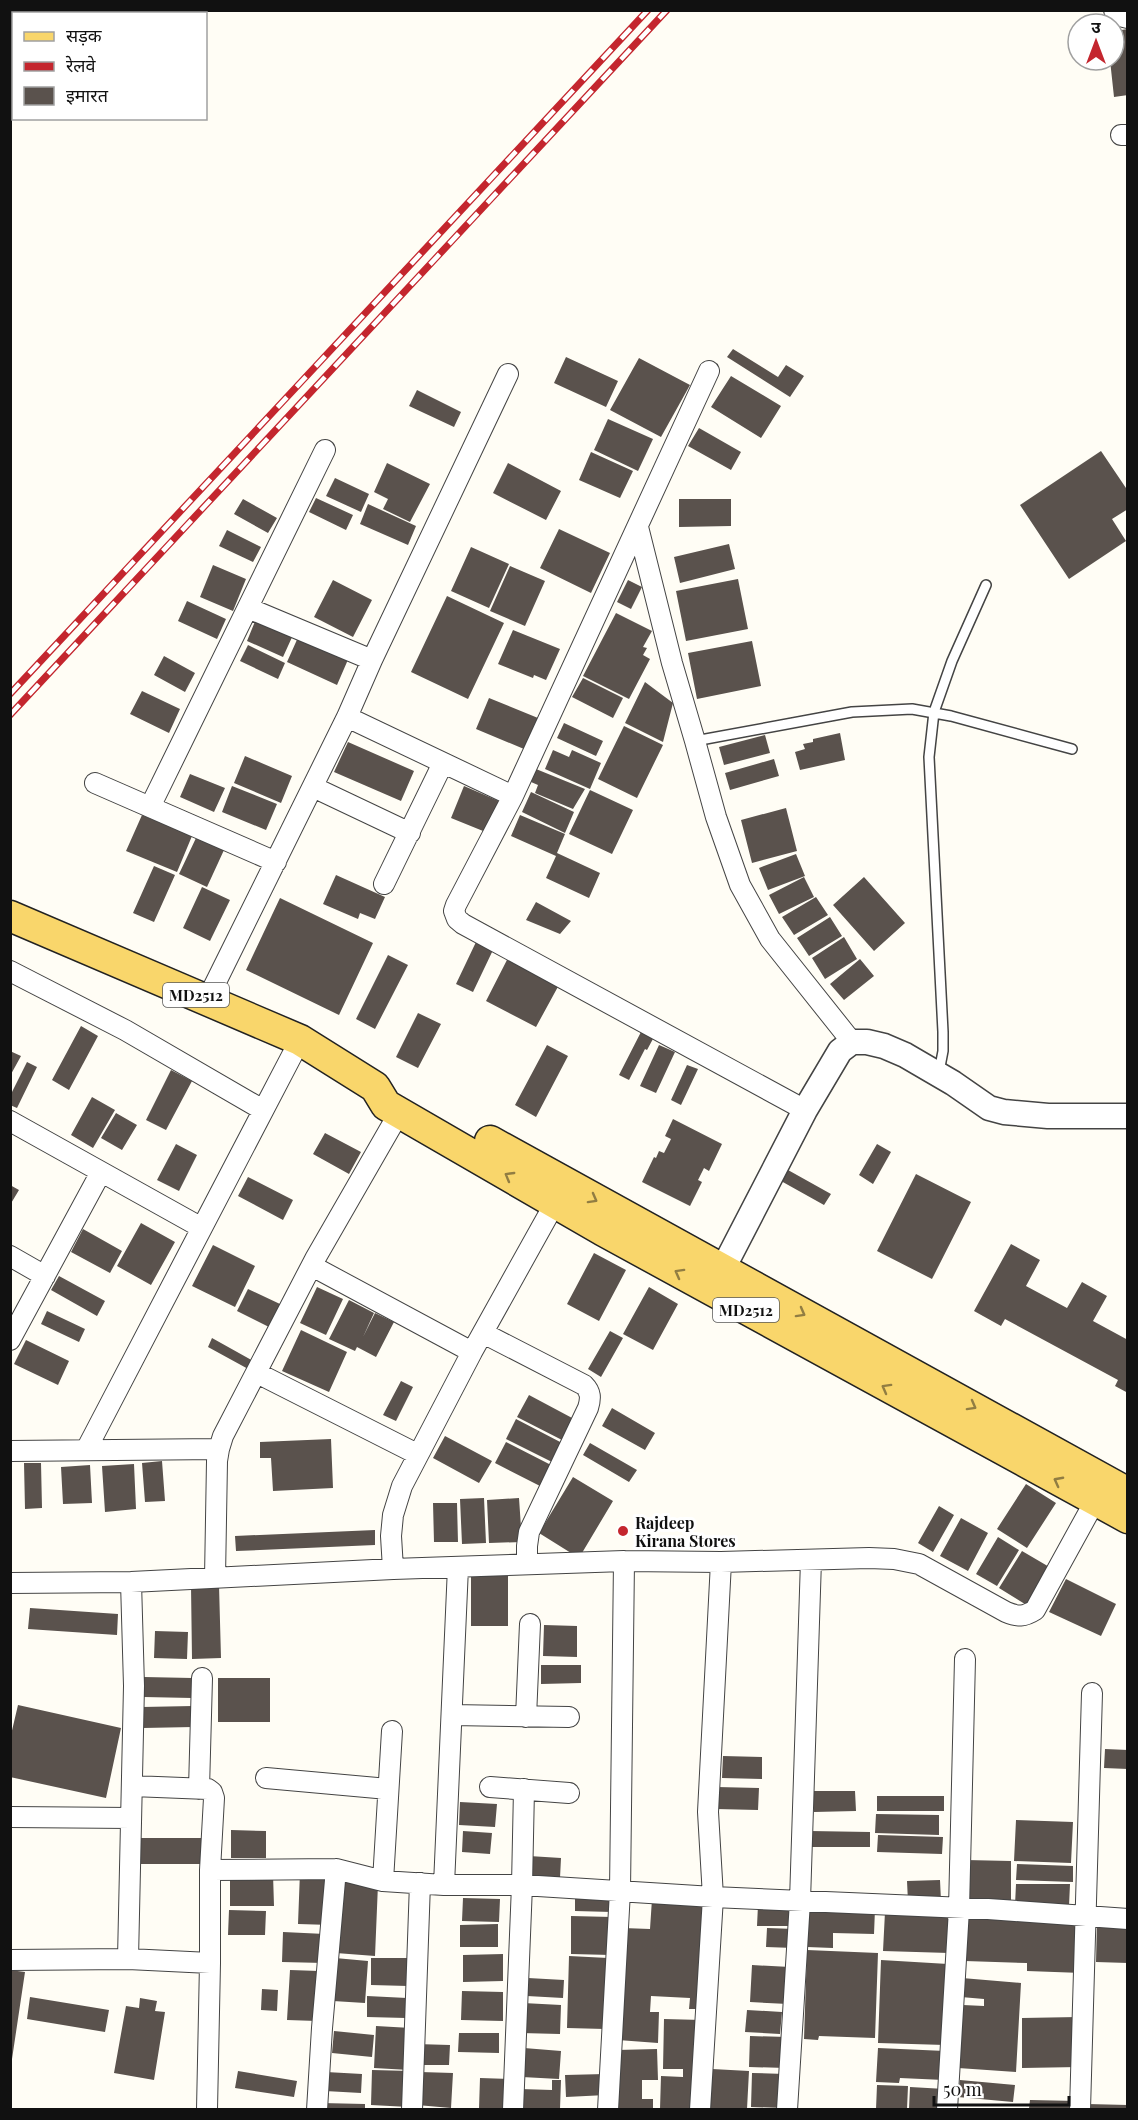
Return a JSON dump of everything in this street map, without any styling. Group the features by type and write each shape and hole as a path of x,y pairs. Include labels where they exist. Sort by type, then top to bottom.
{"main road":[{"name":"MD2512","path":"10,916 300,1040 375,1087 386,1105 555,1203 717,1280 1128,1493"},
{"name":"MD2512","path":"375,1087 398,1088 566,1185 717,1280 1095,1501 1128,1518"}],"street":[{"path":"1114,10 1120,16 1128,18"},
{"path":"709,371 513,796 454,911 457,919 473,929 805,1110"},
{"path":"207,1000 347,717 508,374"},
{"path":"150,807 325,450"},
{"path":"638,527 672,663 716,817 740,885 770,939 852,1042"},
{"path":"248,608 372,660"},
{"path":"347,717 513,796"},
{"path":"384,884 443,763"},
{"path":"95,783 276,862"},
{"path":"313,787 410,833"},
{"path":"10,971 125,1030 263,1110"},
{"path":"86,1450 300,1040"},
{"path":"717,1280 805,1110 840,1051 852,1042 867,1042 884,1046 939,1074 988,1108 1004,1112 1048,1116 1128,1116"},
{"path":"215,1578 219,1449 223,1436 312,1266 399,1113"},
{"path":"10,1121 202,1228"},
{"path":"10,1340 101,1172"},
{"path":"393,1569 391,1536 393,1515 402,1486 471,1352 555,1203"},
{"path":"10,1256 45,1276"},
{"path":"312,1266 471,1352"},
{"path":"483,1333 584,1385 589,1390 591,1398 529,1532 526,1564"},
{"path":"257,1373 417,1454"},
{"path":"10,1451 219,1449"},
{"path":"10,1583 131,1582 393,1569 624,1561 721,1562 868,1558 894,1559 920,1564 1017,1617 1026,1616 1035,1610 1095,1501"},
{"path":"787,2109 800,1901 811,1560"},
{"path":"608,2109 620,1892 624,1561"},
{"path":"700,2109 712,1897 708,1812 721,1562"},
{"path":"444,1885 458,1567"},
{"path":"128,1959 134,1686 131,1582"},
{"path":"526,1717 530,1624"},
{"path":"947,2109 959,1909 965,1659"},
{"path":"199,1789 202,1677"},
{"path":"1080,2109 1092,1693"},
{"path":"452,1715 569,1718"},
{"path":"383,1881 392,1731"},
{"path":"266,1778 388,1789"},
{"path":"132,1786 199,1789 212,1792 214,1798 210,1870 207,2109"},
{"path":"490,1786 569,1792"},
{"path":"513,2109 524,1789"},
{"path":"10,1817 131,1818"},
{"path":"210,1870 336,1869 383,1881 444,1885 522,1885 712,1897 988,1909 1087,1918 1128,1919"},
{"path":"317,2109 336,1869"},
{"path":"412,2109 420,1883"},
{"path":"10,1960 128,1959 210,1963"}],"lane":[{"path":"939,1074 943,1052 943,1032 928,757 933,712 952,661 986,585"},
{"path":"695,741 852,712 912,709 933,712 1072,749"}],"building":[{"path":"1126,29 1128,29 1128,95 1114,97 1111,72 1126,72"},
{"path":"733,349 778,377 786,365 804,376 790,397 727,357"},
{"path":"566,357 618,381 606,407 554,383"},
{"path":"639,358 690,385 661,437 610,410"},
{"path":"731,376 781,406 761,438 711,407"},
{"path":"417,390 461,412 454,427 409,406"},
{"path":"608,419 653,439 638,471 594,450"},
{"path":"699,428 741,452 731,470 688,446"},
{"path":"1101,451 1128,491 1128,509 1112,519 1126,541 1069,579 1020,505"},
{"path":"591,452 633,471 620,498 579,480"},
{"path":"387,463 430,484 410,522 383,509 388,499 374,492"},
{"path":"508,463 561,491 546,520 493,493"},
{"path":"335,478 369,494 361,512 326,496"},
{"path":"316,498 353,515 346,530 309,512"},
{"path":"243,499 277,518 268,533 234,514"},
{"path":"679,499 731,499 731,526 679,527"},
{"path":"368,504 416,526 408,545 360,524"},
{"path":"559,529 610,553 591,593 540,568"},
{"path":"227,530 261,547 253,562 219,546"},
{"path":"729,544 735,569 680,583 674,557"},
{"path":"471,547 509,564 489,608 451,591"},
{"path":"213,565 246,579 233,611 200,597"},
{"path":"510,566 545,581 525,626 490,611"},
{"path":"738,579 748,629 686,641 676,591"},
{"path":"333,580 372,600 353,637 314,617"},
{"path":"628,580 642,587 631,609 617,602"},
{"path":"447,596 504,623 468,699 411,672"},
{"path":"187,601 226,619 217,639 178,621"},
{"path":"616,613 652,631 643,647 647,648 643,655 650,659 629,699 583,676"},
{"path":"256,619 293,635 283,657 247,641"},
{"path":"513,630 560,649 546,680 534,675 533,678 498,664"},
{"path":"300,633 350,655 337,685 287,662"},
{"path":"752,641 761,686 697,699 688,653"},
{"path":"248,645 285,663 278,679 240,661"},
{"path":"164,656 195,673 185,692 154,675"},
{"path":"583,678 623,698 613,718 572,697"},
{"path":"645,682 673,703 663,742 625,723"},
{"path":"142,691 180,709 169,733 130,714"},
{"path":"489,698 538,718 524,749 476,729"},
{"path":"564,723 603,741 596,756 557,738"},
{"path":"624,726 663,745 637,798 598,779"},
{"path":"840,733 845,760 800,770 795,752 805,749 803,744 813,742 813,739"},
{"path":"765,735 770,753 724,765 719,747"},
{"path":"348,742 414,771 401,801 334,772"},
{"path":"553,750 569,757 572,750 601,763 590,789 545,769"},
{"path":"245,756 292,776 281,803 234,783"},
{"path":"774,759 779,776 730,790 725,773"},
{"path":"536,769 585,789 573,809 535,793 538,785 531,782"},
{"path":"190,774 225,788 214,812 180,797"},
{"path":"232,786 277,804 266,830 222,812"},
{"path":"464,786 501,802 488,833 451,818"},
{"path":"590,790 633,810 612,854 569,834"},
{"path":"531,792 574,812 565,833 522,812"},
{"path":"786,808 797,851 752,863 741,820"},
{"path":"142,815 192,836 177,872 126,851"},
{"path":"520,815 565,834 557,853 600,873 589,898 546,878 556,856 511,836"},
{"path":"196,838 224,850 207,887 179,874"},
{"path":"796,854 805,876 768,890 759,868"},
{"path":"154,866 175,875 154,922 133,913"},
{"path":"336,875 385,897 375,919 360,913 358,919 323,904"},
{"path":"804,877 814,897 779,914 769,895"},
{"path":"864,877 905,923 874,951 833,905"},
{"path":"202,887 230,900 210,941 183,928"},
{"path":"816,897 828,915 794,935 782,917"},
{"path":"280,898 373,943 339,1015 246,970"},
{"path":"536,902 571,921 560,934 526,920"},
{"path":"830,917 842,936 809,956 797,938"},
{"path":"844,937 857,959 825,979 812,958"},
{"path":"476,942 493,950 473,992 456,984"},
{"path":"388,955 408,965 375,1029 356,1019"},
{"path":"509,956 560,983 536,1027 486,1001"},
{"path":"860,959 874,976 844,1000 830,984"},
{"path":"418,1013 441,1024 418,1068 396,1057"},
{"path":"81,1026 98,1036 69,1090 52,1080"},
{"path":"642,1030 654,1037 629,1080 619,1075"},
{"path":"547,1045 568,1056 536,1117 515,1105"},
{"path":"659,1045 675,1052 656,1093 640,1086"},
{"path":"10,1051 21,1056 10,1076"},
{"path":"27,1062 37,1067 17,1108 10,1105 10,1096"},
{"path":"687,1065 698,1069 681,1105 671,1100"},
{"path":"171,1070 192,1081 166,1130 146,1120"},
{"path":"92,1097 115,1110 93,1148 71,1135"},
{"path":"116,1113 137,1125 122,1150 101,1138"},
{"path":"673,1119 722,1144 709,1171 704,1168 698,1180 702,1182 690,1206 642,1182 654,1157 656,1158 659,1151 664,1153 671,1139 665,1136"},
{"path":"325,1133 361,1152 349,1174 313,1154"},
{"path":"176,1144 197,1155 179,1191 157,1180"},
{"path":"877,1144 891,1152 873,1184 859,1175"},
{"path":"788,1170 831,1194 824,1205 781,1181"},
{"path":"916,1174 971,1202 932,1279 877,1251"},
{"path":"248,1177 293,1200 283,1220 238,1196"},
{"path":"10,1185 19,1190 10,1205"},
{"path":"141,1223 175,1242 151,1285 117,1266"},
{"path":"83,1229 122,1251 110,1273 71,1252"},
{"path":"1011,1244 1040,1260 1026,1286 1067,1308 1082,1282 1107,1296 1093,1321 1128,1340 1128,1393 1115,1386 1118,1380 1005,1319 1001,1326 974,1311"},
{"path":"213,1245 255,1266 235,1307 192,1286"},
{"path":"594,1253 626,1270 599,1321 567,1304"},
{"path":"59,1276 105,1301 97,1316 51,1290"},
{"path":"317,1287 343,1299 326,1335 300,1323"},
{"path":"649,1287 678,1304 653,1350 623,1334"},
{"path":"248,1289 280,1304 269,1327 237,1311"},
{"path":"349,1300 374,1313 363,1337 375,1313 394,1322 376,1357 357,1347 355,1351 329,1339"},
{"path":"47,1311 85,1329 79,1342 41,1324"},
{"path":"301,1330 347,1352 329,1392 282,1371"},
{"path":"610,1331 623,1338 601,1377 588,1369"},
{"path":"212,1338 255,1362 250,1370 208,1347"},
{"path":"26,1340 69,1361 58,1385 14,1364"},
{"path":"401,1381 413,1387 396,1421 383,1415"},
{"path":"529,1395 574,1419 562,1440 517,1417"},
{"path":"612,1408 655,1433 645,1450 602,1426"},
{"path":"516,1419 564,1444 554,1463 506,1439"},
{"path":"445,1436 492,1461 479,1483 433,1458"},
{"path":"331,1439 333,1488 273,1491 271,1458 260,1458 260,1442"},
{"path":"506,1442 551,1465 540,1486 495,1463"},
{"path":"590,1443 637,1470 629,1482 583,1455"},
{"path":"162,1461 165,1501 145,1502 142,1463"},
{"path":"24,1463 41,1463 42,1508 25,1509"},
{"path":"134,1464 136,1509 105,1512 102,1466"},
{"path":"90,1465 92,1503 63,1504 61,1467"},
{"path":"573,1477 613,1501 579,1558 539,1533"},
{"path":"1026,1484 1056,1503 1027,1548 997,1529"},
{"path":"484,1498 486,1543 462,1544 460,1499"},
{"path":"519,1498 522,1542 489,1543 487,1500"},
{"path":"433,1503 457,1503 458,1542 434,1542"},
{"path":"939,1506 954,1515 933,1552 918,1543"},
{"path":"961,1518 988,1533 968,1571 940,1556"},
{"path":"375,1530 375,1545 236,1551 235,1536"},
{"path":"998,1537 1019,1550 997,1586 976,1574"},
{"path":"1022,1551 1051,1568 1028,1606 999,1588"},
{"path":"471,1574 508,1574 508,1626 471,1626"},
{"path":"1066,1579 1116,1604 1101,1636 1049,1612"},
{"path":"219,1585 221,1658 192,1659 191,1586"},
{"path":"30,1608 118,1614 117,1635 28,1629"},
{"path":"544,1625 577,1626 577,1657 543,1656"},
{"path":"155,1631 188,1632 187,1659 154,1658"},
{"path":"541,1665 581,1665 581,1683 541,1684"},
{"path":"144,1677 192,1678 192,1698 144,1697"},
{"path":"218,1678 270,1678 270,1722 218,1722"},
{"path":"18,1705 121,1728 106,1798 10,1777 10,1739"},
{"path":"193,1706 193,1727 143,1728 142,1707"},
{"path":"1105,1749 1128,1750 1128,1769 1104,1768"},
{"path":"723,1756 762,1757 762,1779 722,1778"},
{"path":"717,1787 759,1788 758,1810 716,1809"},
{"path":"814,1791 855,1791 856,1811 814,1812"},
{"path":"877,1796 944,1796 944,1811 877,1811"},
{"path":"460,1802 497,1804 495,1827 459,1825"},
{"path":"876,1814 939,1815 939,1835 875,1833"},
{"path":"1016,1820 1073,1822 1071,1863 1014,1861"},
{"path":"231,1830 266,1831 266,1858 231,1858"},
{"path":"463,1831 492,1833 490,1854 462,1852"},
{"path":"810,1831 870,1832 870,1847 810,1847"},
{"path":"878,1835 943,1837 942,1854 877,1852"},
{"path":"137,1838 203,1838 202,1864 137,1864"},
{"path":"529,1856 561,1858 560,1878 528,1877"},
{"path":"966,1860 1011,1861 1011,1903 964,1901"},
{"path":"1017,1864 1073,1866 1073,1882 1016,1880"},
{"path":"300,1872 333,1873 331,1925 298,1924"},
{"path":"230,1874 273,1874 274,1906 230,1906"},
{"path":"342,1877 378,1884 375,1956 336,1953"},
{"path":"940,1880 941,1901 908,1902 907,1881"},
{"path":"1016,1884 1070,1884 1069,1906 1015,1905"},
{"path":"575,1893 613,1894 612,1912 575,1911"},
{"path":"463,1898 500,1899 499,1922 462,1921"},
{"path":"652,1899 708,1902 702,2009 689,2009 690,1998 651,1996 650,2012 659,2012 658,2043 618,2040 623,1928 650,1929"},
{"path":"758,1905 793,1905 793,1926 757,1926"},
{"path":"807,1905 875,1909 874,1934 833,1933 833,1948 807,1947"},
{"path":"229,1910 266,1911 265,1935 228,1935"},
{"path":"885,1912 948,1913 949,1953 883,1951"},
{"path":"571,1916 612,1917 611,1955 571,1954"},
{"path":"967,1919 1084,1923 1082,1973 1027,1971 1027,1963 965,1961"},
{"path":"1097,1921 1128,1922 1128,1963 1096,1962"},
{"path":"498,1924 498,1947 460,1947 460,1925"},
{"path":"767,1928 795,1929 794,1948 766,1947"},
{"path":"283,1932 325,1934 324,1963 282,1962"},
{"path":"807,1950 878,1953 875,2038 819,2036 818,2040 804,2039"},
{"path":"503,1954 503,1981 463,1982 463,1955"},
{"path":"569,1956 608,1958 605,2029 567,2028"},
{"path":"335,1958 368,1961 365,2003 333,2001"},
{"path":"371,1958 409,1958 408,1986 371,1985"},
{"path":"881,1960 948,1964 945,2045 878,2043"},
{"path":"752,1965 790,1967 788,2004 750,2002"},
{"path":"10,1970 25,1972 12,2059 10,2059"},
{"path":"290,1970 319,1971 317,2021 287,2020"},
{"path":"528,1978 564,1980 563,1998 527,1996"},
{"path":"962,1978 1021,1983 1016,2072 958,2068 963,2005 984,2006 984,1999 961,1997"},
{"path":"262,1989 278,1990 277,2011 261,2010"},
{"path":"462,1991 503,1992 503,2021 461,2020"},
{"path":"367,1996 407,1998 406,2018 367,2017"},
{"path":"30,1997 109,2010 105,2032 27,2019"},
{"path":"140,1998 157,2001 155,2011 165,2012 154,2080 114,2073 126,2006 139,2008"},
{"path":"523,2003 561,2005 560,2034 521,2033"},
{"path":"747,2010 782,2012 780,2034 745,2032"},
{"path":"1078,2017 1079,2067 1022,2068 1022,2018"},
{"path":"664,2019 702,2020 700,2109 660,2109 661,2076 683,2077 683,2069 663,2069"},
{"path":"376,2026 411,2028 409,2070 374,2068"},
{"path":"334,2031 374,2035 372,2057 332,2053"},
{"path":"459,2033 499,2033 499,2053 458,2052"},
{"path":"750,2036 787,2037 786,2068 749,2067"},
{"path":"416,2044 450,2045 449,2065 416,2065"},
{"path":"524,2048 561,2051 559,2079 522,2077"},
{"path":"878,2048 945,2051 944,2080 900,2078 899,2083 876,2082"},
{"path":"657,2049 658,2080 642,2080 642,2099 653,2099 653,2109 618,2109 617,2050"},
{"path":"712,2069 749,2071 747,2109 710,2109"},
{"path":"372,2070 411,2071 409,2107 371,2105"},
{"path":"238,2071 297,2081 294,2097 235,2088"},
{"path":"326,2072 362,2074 361,2093 325,2091"},
{"path":"420,2072 453,2073 451,2108 417,2105"},
{"path":"752,2073 785,2074 784,2108 751,2107"},
{"path":"605,2074 606,2095 566,2097 565,2075"},
{"path":"480,2078 512,2079 511,2109 479,2109"},
{"path":"552,2080 561,2080 560,2109 520,2109 520,2089 552,2090"},
{"path":"960,2080 1015,2085 1013,2102 958,2097"},
{"path":"877,2085 908,2086 907,2109 876,2109"},
{"path":"910,2087 945,2089 944,2109 909,2109"},
{"path":"1030,2100 1077,2101 1077,2109 1029,2109"},
{"path":"321,2103 365,2104 365,2109 321,2109"},
{"path":"1087,2104 1128,2105 1128,2109 1087,2109"}],"railway":[{"path":"10,694 648,10"},
{"path":"10,715 667,10"}],"place":[{"name":"Rajdeep Kirana Stores","path":"623,1531"}]}
